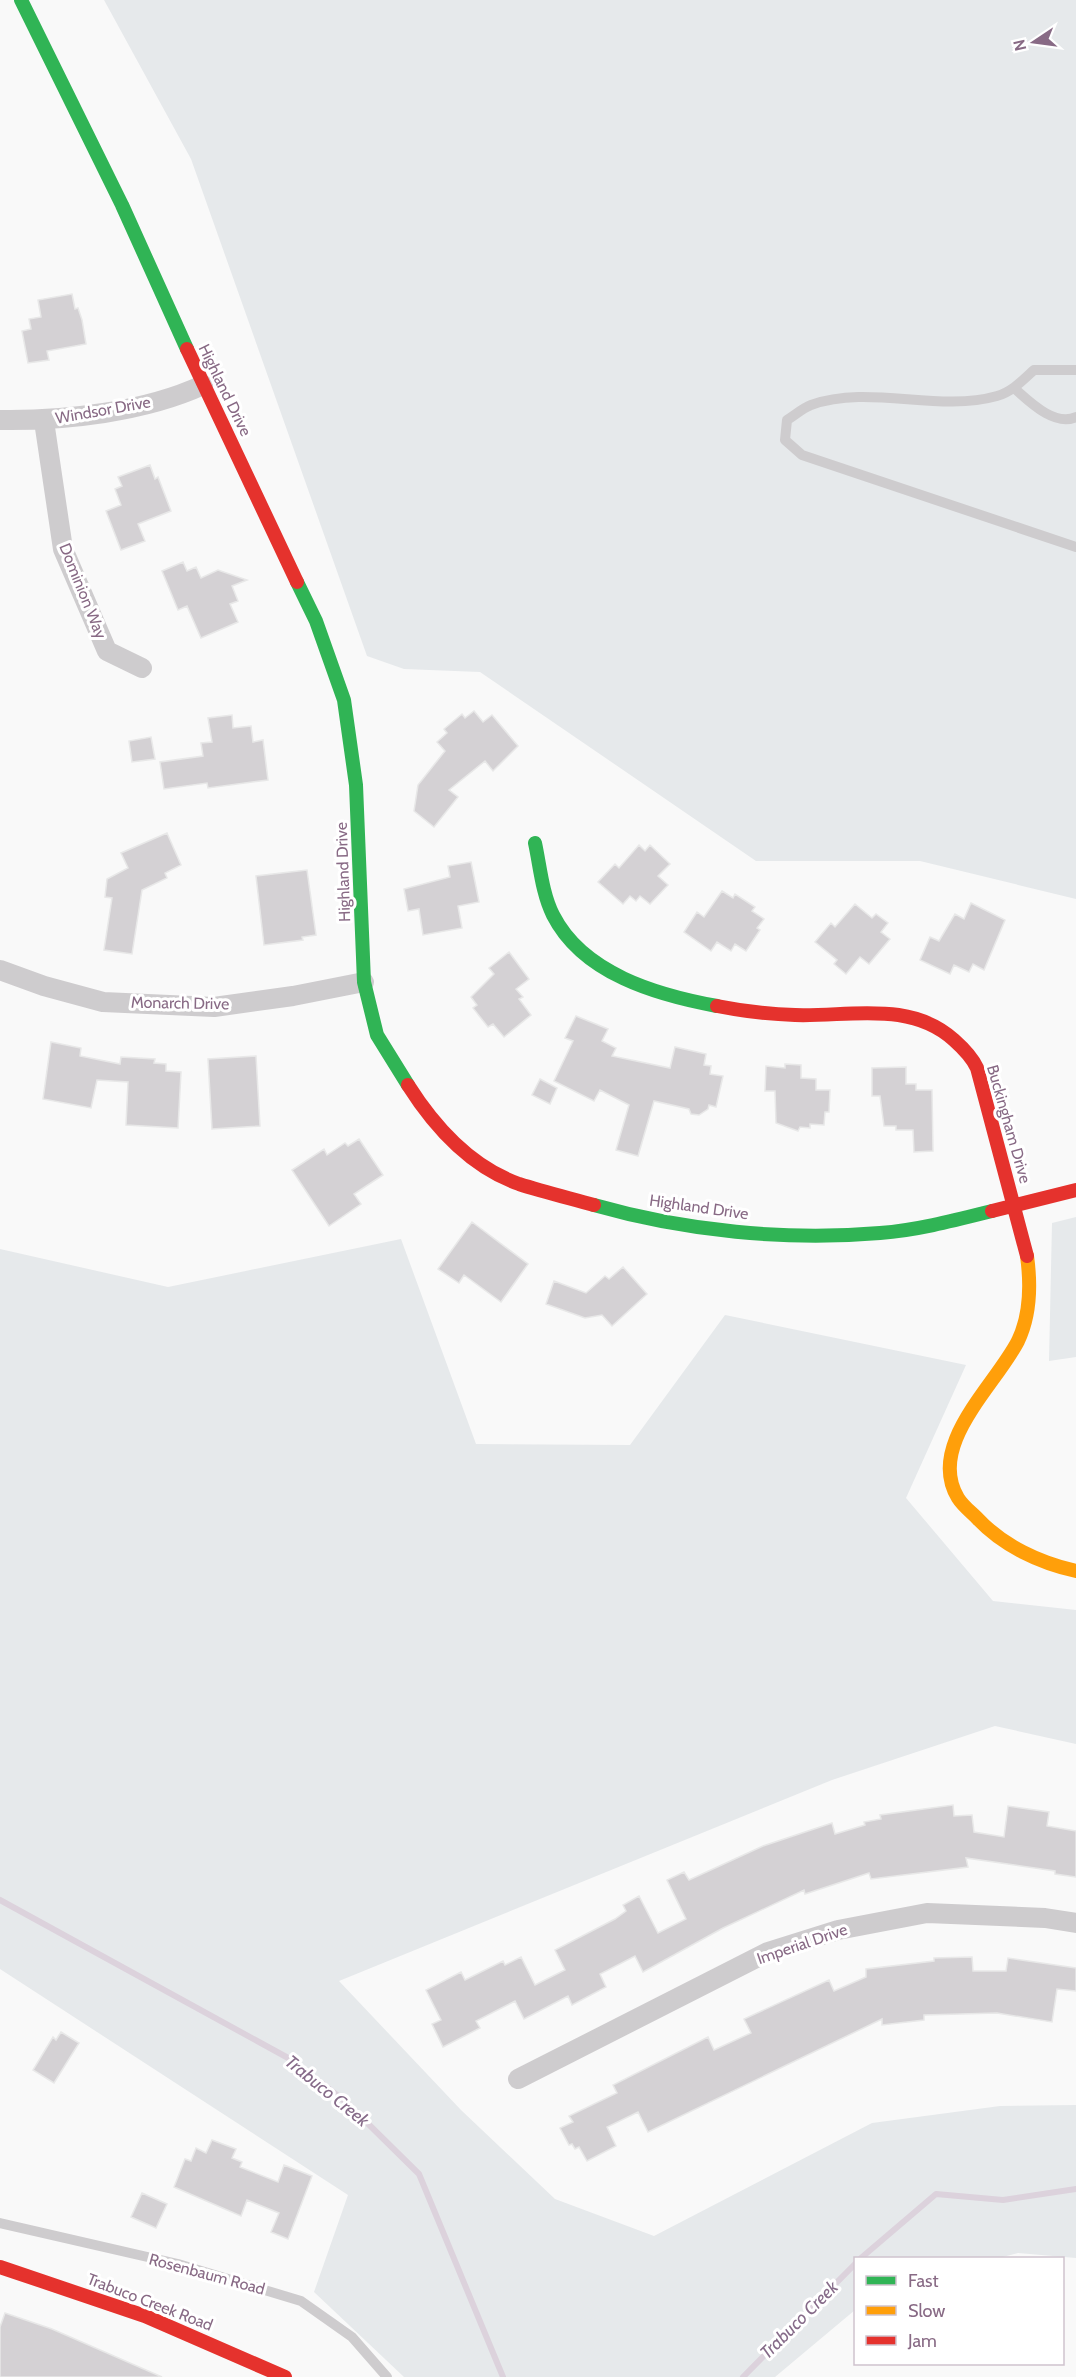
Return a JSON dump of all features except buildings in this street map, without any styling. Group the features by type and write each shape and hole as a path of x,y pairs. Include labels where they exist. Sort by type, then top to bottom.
{"street":[{"name":"Highland Drive","path":"21,0 122,205 203,385 316,621 344,700 356,785 364,982 377,1035 428,1115 469,1156 517,1183 623,1213 724,1230 813,1236 881,1233 945,1223 1017,1207 1076,1190"},
{"name":"Windsor Drive","path":"0,420 44,421 180,395 203,385"},
{"name":"Dominion Way","path":"44,421 63,549 107,651 142,668"},
{"name":"Buckingham Drive","path":"535,843 552,916 577,951 612,974 658,993 714,1006 795,1015 878,1011 915,1017 949,1032 975,1064 991,1107 1004,1168 1017,1207 1029,1263 1028,1311 1016,1348 955,1436 948,1457 948,1480 956,1499 969,1514 1010,1547 1056,1568 1076,1571"},
{"name":"Monarch Drive","path":"0,970 44,986 103,1002 214,1007 293,996 364,982"},
{"name":"Imperial Drive","path":"518,2079 768,1952 838,1930 927,1913 1045,1918 1076,1923"},
{"name":"Trabuco Creek Road","path":"0,2267 101,2298 174,2327 285,2377"}],"lane":[{"path":"1076,370 1034,370 1014,388 997,396 954,401 838,398 809,406 788,420 785,440 802,455 1076,547"},
{"path":"1014,388 1051,416 1071,420 1076,417"},
{"name":"Rosenbaum Road","path":"0,2223 178,2264 301,2301 352,2337 387,2377"}],"shaded area":[{"path":"104,0 1076,0 1076,899 920,861 756,861 480,672 404,669 367,656 191,159"},
{"path":"1076,1217 1076,1357 1049,1361 1052,1223"},
{"path":"401,1239 476,1444 630,1445 725,1315 966,1365 906,1498 993,1601 1076,1610 1076,1744 995,1726 832,1780 339,1981 461,2110 555,2199 654,2236 872,2123 1000,2106 1076,2105 1076,2258 1018,2253 1003,2257 854,2257 854,2311 775,2377 404,2377 314,2292 348,2195 0,1969 0,1249 168,1287"}],"waterway":[{"name":"Trabuco Creek","path":"0,1900 290,2059 346,2102 419,2174 503,2377"},
{"name":"Trabuco Creek","path":"862,2257 936,2194 1003,2200 1076,2189"},
{"name":"Trabuco Creek","path":"743,2377 854,2265"}],"traffic: fast":[{"path":"21,0 122,205 187,349"},
{"path":"297,582 316,621 344,700 356,785 364,982 377,1035 408,1085"},
{"path":"535,843 549,907 566,935 583,953 602,967 647,988 717,1006"},
{"path":"594,1205 700,1227 736,1232 808,1236 894,1232 992,1211"}],"traffic: slow":[{"path":"1027,1256 1029,1299 1022,1331 1008,1358 967,1416 951,1457 950,1478 960,1501 998,1537 1036,1558 1076,1571"}],"traffic: jam":[{"path":"187,349 297,582"},
{"path":"717,1006 785,1015 857,1013 899,1015 937,1028 954,1040 973,1060 977,1068 1027,1256"},
{"path":"408,1085 455,1144 485,1167 519,1184 594,1205"},
{"path":"992,1211 1076,1190"},
{"path":"0,2267 145,2316 285,2377"}]}
